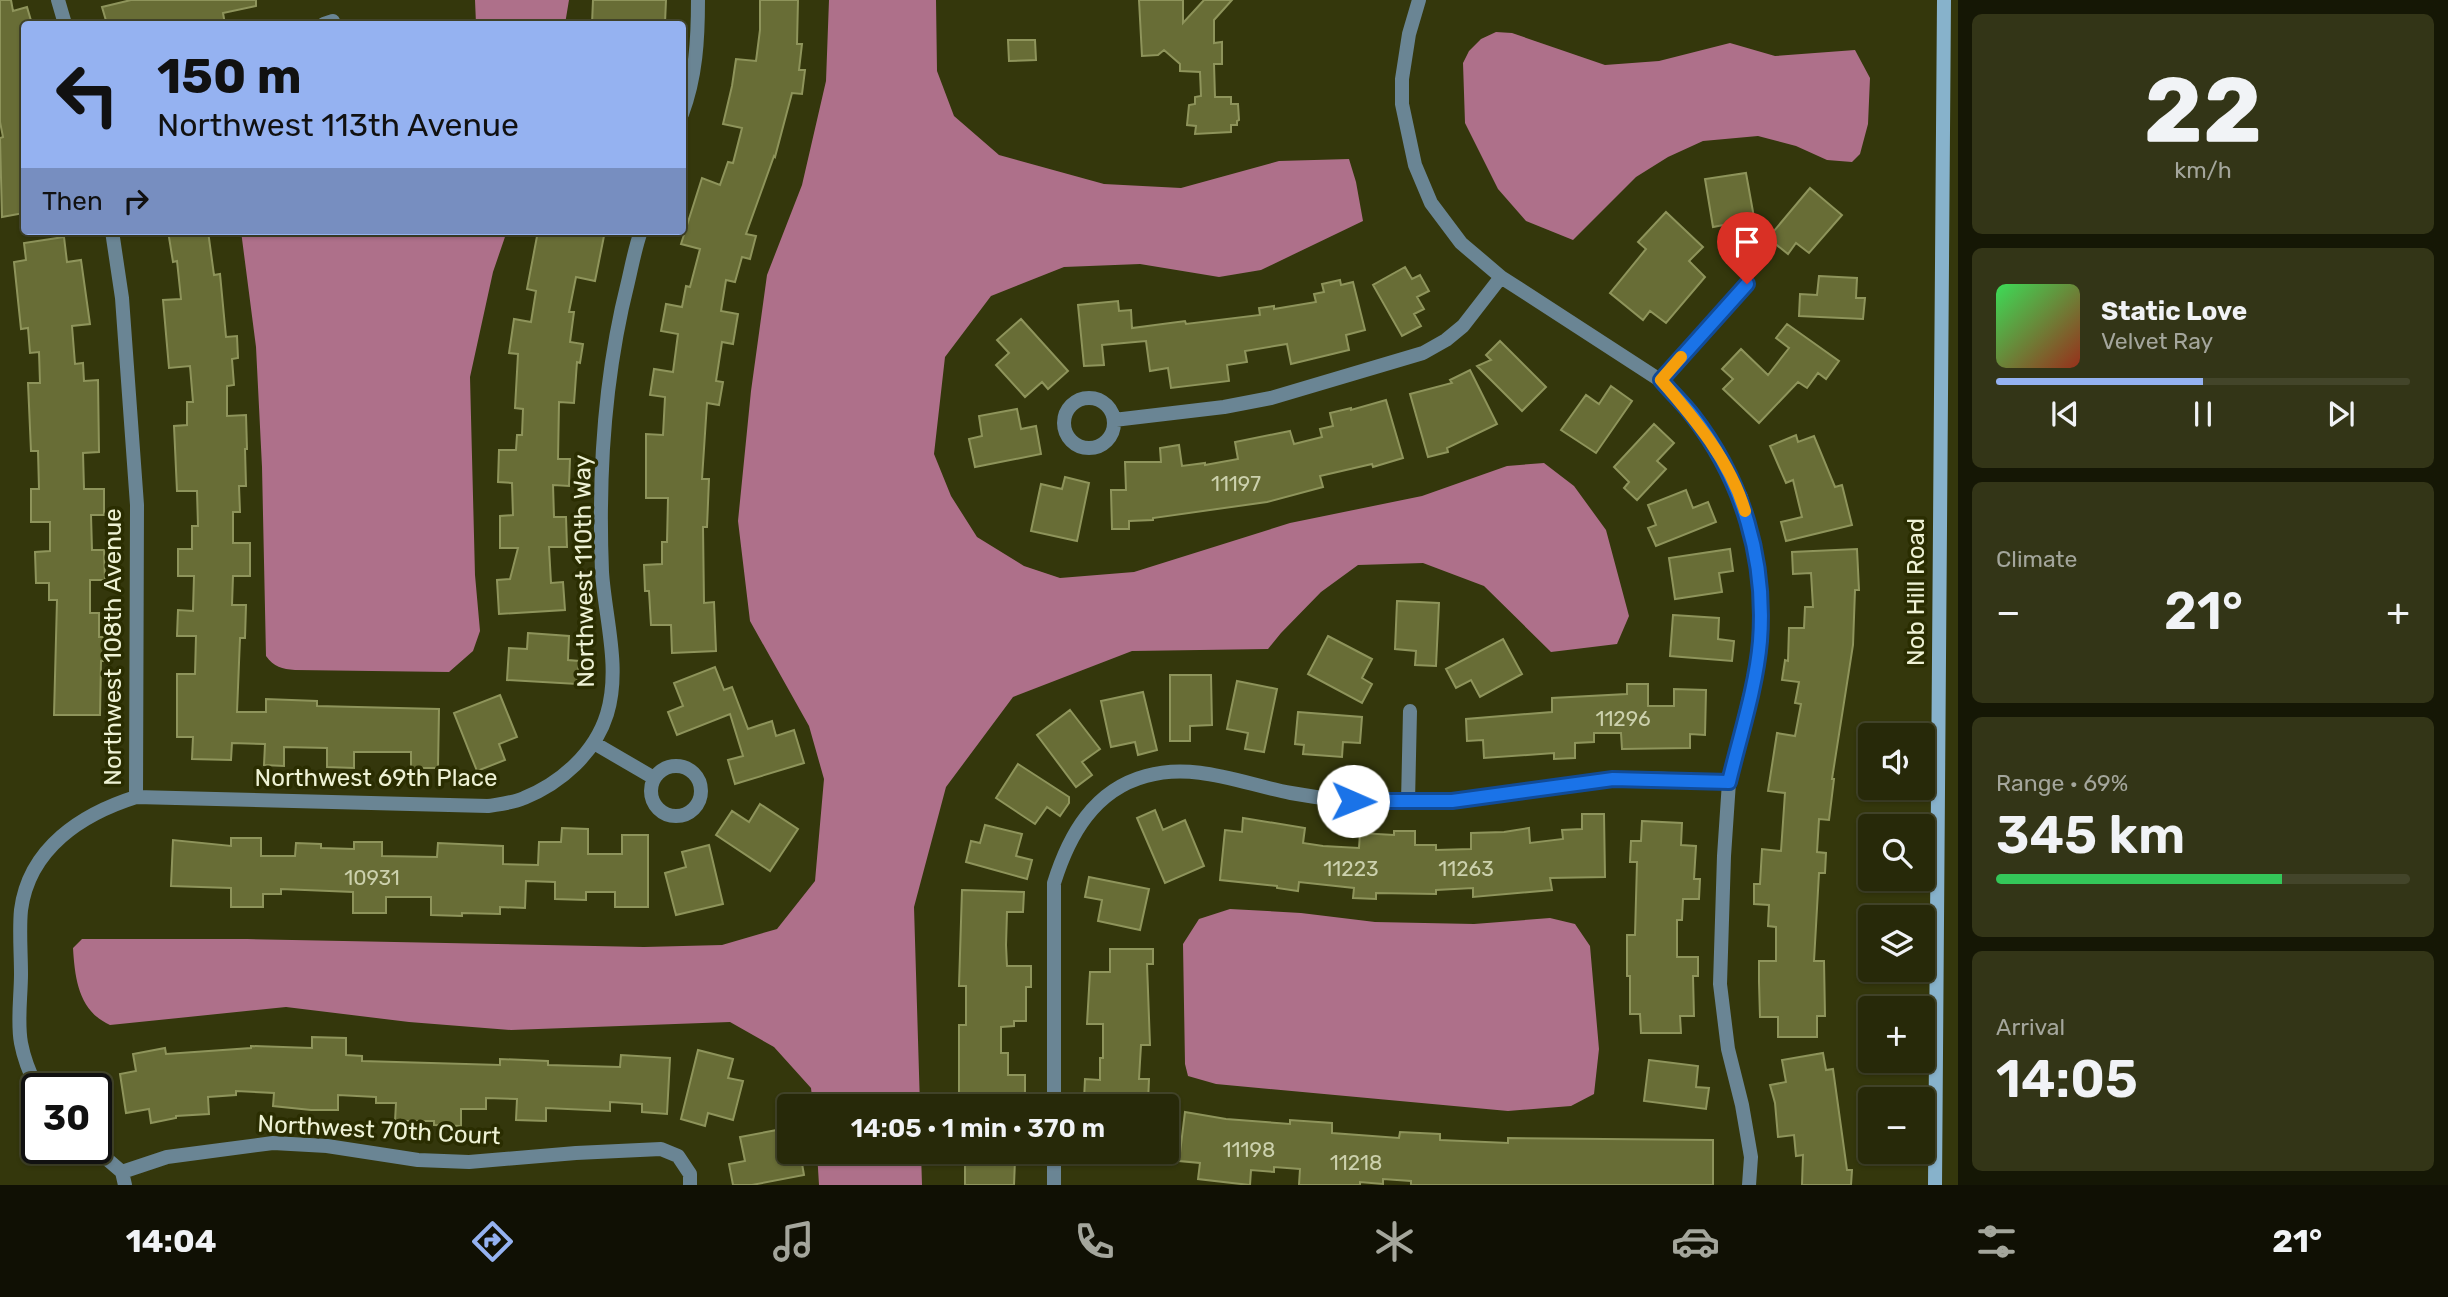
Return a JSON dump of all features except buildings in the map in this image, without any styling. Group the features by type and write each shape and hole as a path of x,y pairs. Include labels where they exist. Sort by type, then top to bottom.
{"main road":[{"name":"Nob Hill Road","path":"1935,1185 1944,0"}],"street":[{"path":"58,0 64,21"},
{"path":"686,104 698,50 698,0"},
{"path":"1419,0 1409,34 1402,79 1404,120 1415,166 1431,203 1461,243 1501,277 1661,380 1692,415 1717,452 1741,497 1753,542 1760,596 1760,642 1729,782 1720,984 1728,1049 1751,1157 1749,1185"},
{"name":"Northwest 108th Avenue","path":"32,1073 20,1041 21,909 30,881 41,859 60,836 83,819 108,806 136,797 137,505 122,298 113,235"},
{"name":"Northwest 110th Way","path":"594,743 607,714 612,686 602,573 601,493 605,402 619,318 640,235"},
{"path":"1114,420 1224,407 1271,398 1423,353 1463,326 1501,277"},
{"path":"1661,380 1747,284"},
{"path":"1408,802 1410,711"},
{"path":"594,743 654,778"},
{"name":"Northwest 69th Place","path":"136,797 488,806 522,800 550,785 573,766 594,743"},
{"path":"1054,1094 1054,883 1064,851 1080,823 1105,795 1144,776 1182,770 1291,793 1353,801 1408,802 1477,798 1613,779 1729,782"},
{"name":"Northwest 70th Court","path":"123,1178 167,1157 226,1147 273,1143 327,1146 418,1160 469,1162 661,1149 678,1156 690,1174 690,1185"},
{"path":"109,1164 123,1178"},
{"path":"1054,1164 1054,1185"}],"shaded area":[{"path":"475,0 569,0 566,21 476,21"},
{"path":"829,0 936,0 937,71 954,116 999,155 1104,184 1181,188 1279,161 1349,159 1363,221 1261,270 1219,277 1140,264 1064,267 991,296 945,357 934,454 951,496 977,537 1024,566 1060,578 1134,572 1290,523 1422,496 1507,466 1544,463 1574,486 1606,530 1629,616 1617,644 1551,652 1484,586 1423,563 1358,565 1321,592 1268,649 1132,651 1013,697 946,787 914,907 920,1094 812,1094 811,1088 774,1047 730,1022 511,1030 409,1022 286,1007 110,1025 91,1012 77,983 75,972 73,948 82,939 247,939 644,947 722,945 777,929 815,881 824,779 809,726 750,621 738,521 751,391 767,275 802,185 826,81"},
{"path":"1496,32 1512,33 1605,65 1659,61 1730,43 1775,56 1855,50 1870,78 1868,124 1860,154 1852,162 1827,160 1796,146 1758,136 1703,141 1668,157 1636,177 1573,240 1526,221 1498,189 1465,123 1463,63 1469,51 1481,39"},
{"path":"242,235 506,235 493,272 470,377 475,575 480,631 473,651 449,672 295,670 279,667 266,656 262,467 256,347"},
{"path":"1230,909 1301,913 1375,922 1474,924 1550,918 1575,924 1590,946 1599,1049 1594,1094 1571,1106 1508,1111 1216,1084 1188,1076 1185,1064 1183,944 1199,919"},
{"path":"818,1164 921,1164 922,1185 819,1185"}],"slow traffic":[{"path":"1681,357 1661,380 1692,415 1717,452 1741,497 1745,511"}],"route":[{"path":"1353,801 1452,801 1613,779 1729,782 1760,642 1760,596 1753,542 1741,497 1717,452 1692,415 1661,380 1747,284"}]}
